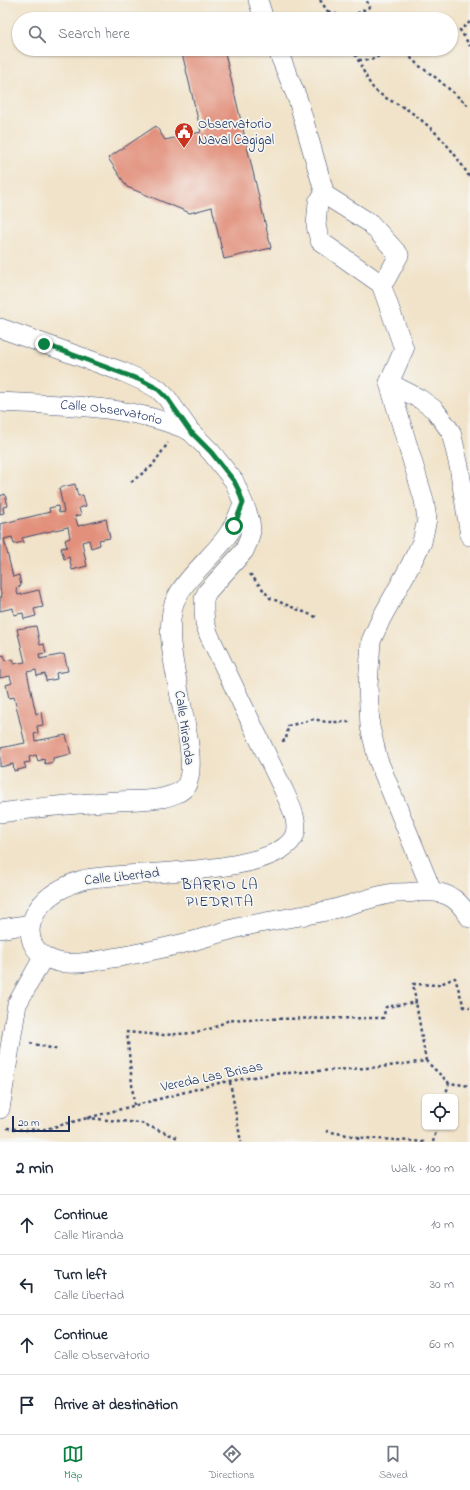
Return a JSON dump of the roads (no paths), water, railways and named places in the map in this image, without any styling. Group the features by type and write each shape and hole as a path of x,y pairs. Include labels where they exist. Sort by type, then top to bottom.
{"street":[{"path":"258,0 262,12"},
{"path":"280,56 298,100 325,195 370,223 399,255 386,279 381,284"},
{"path":"325,195 318,202 316,226 320,241 381,284 404,349 389,383 424,500 427,519 422,542 371,641 368,686 370,721 378,760 432,891"},
{"name":"Calle Observatorio","path":"0,328 143,381 158,389 167,398 185,428"},
{"path":"389,383 420,399 435,410 451,432 459,466 470,536"},
{"name":"Calle Observatorio","path":"0,402 92,407 164,420 185,428"},
{"name":"Calle Libertad","path":"30,924 32,918 41,905 50,896 68,885 83,880 174,872 241,863 264,857 280,850 290,842 295,833 295,823 289,803 215,651 206,623 204,600 207,592 246,546 251,531 250,521 239,491 230,476 211,452 185,428"},
{"name":"Calle Miranda","path":"0,813 66,805 162,798 177,793 186,787 191,764 171,638 170,623 173,606 177,597 189,581 224,541 234,526 243,503"},
{"path":"0,929 30,924 33,945 44,956 53,961 66,964 85,963 189,942 238,928 333,910 392,894 432,891 453,898 470,918"},
{"path":"0,1109 17,1004 44,956"}],"place":[{"name":"Observatorio Naval Cagigal","path":"184,149"}],"district":[{"name":"BARRIO LA PIEDRITA","path":"220,894"}]}
